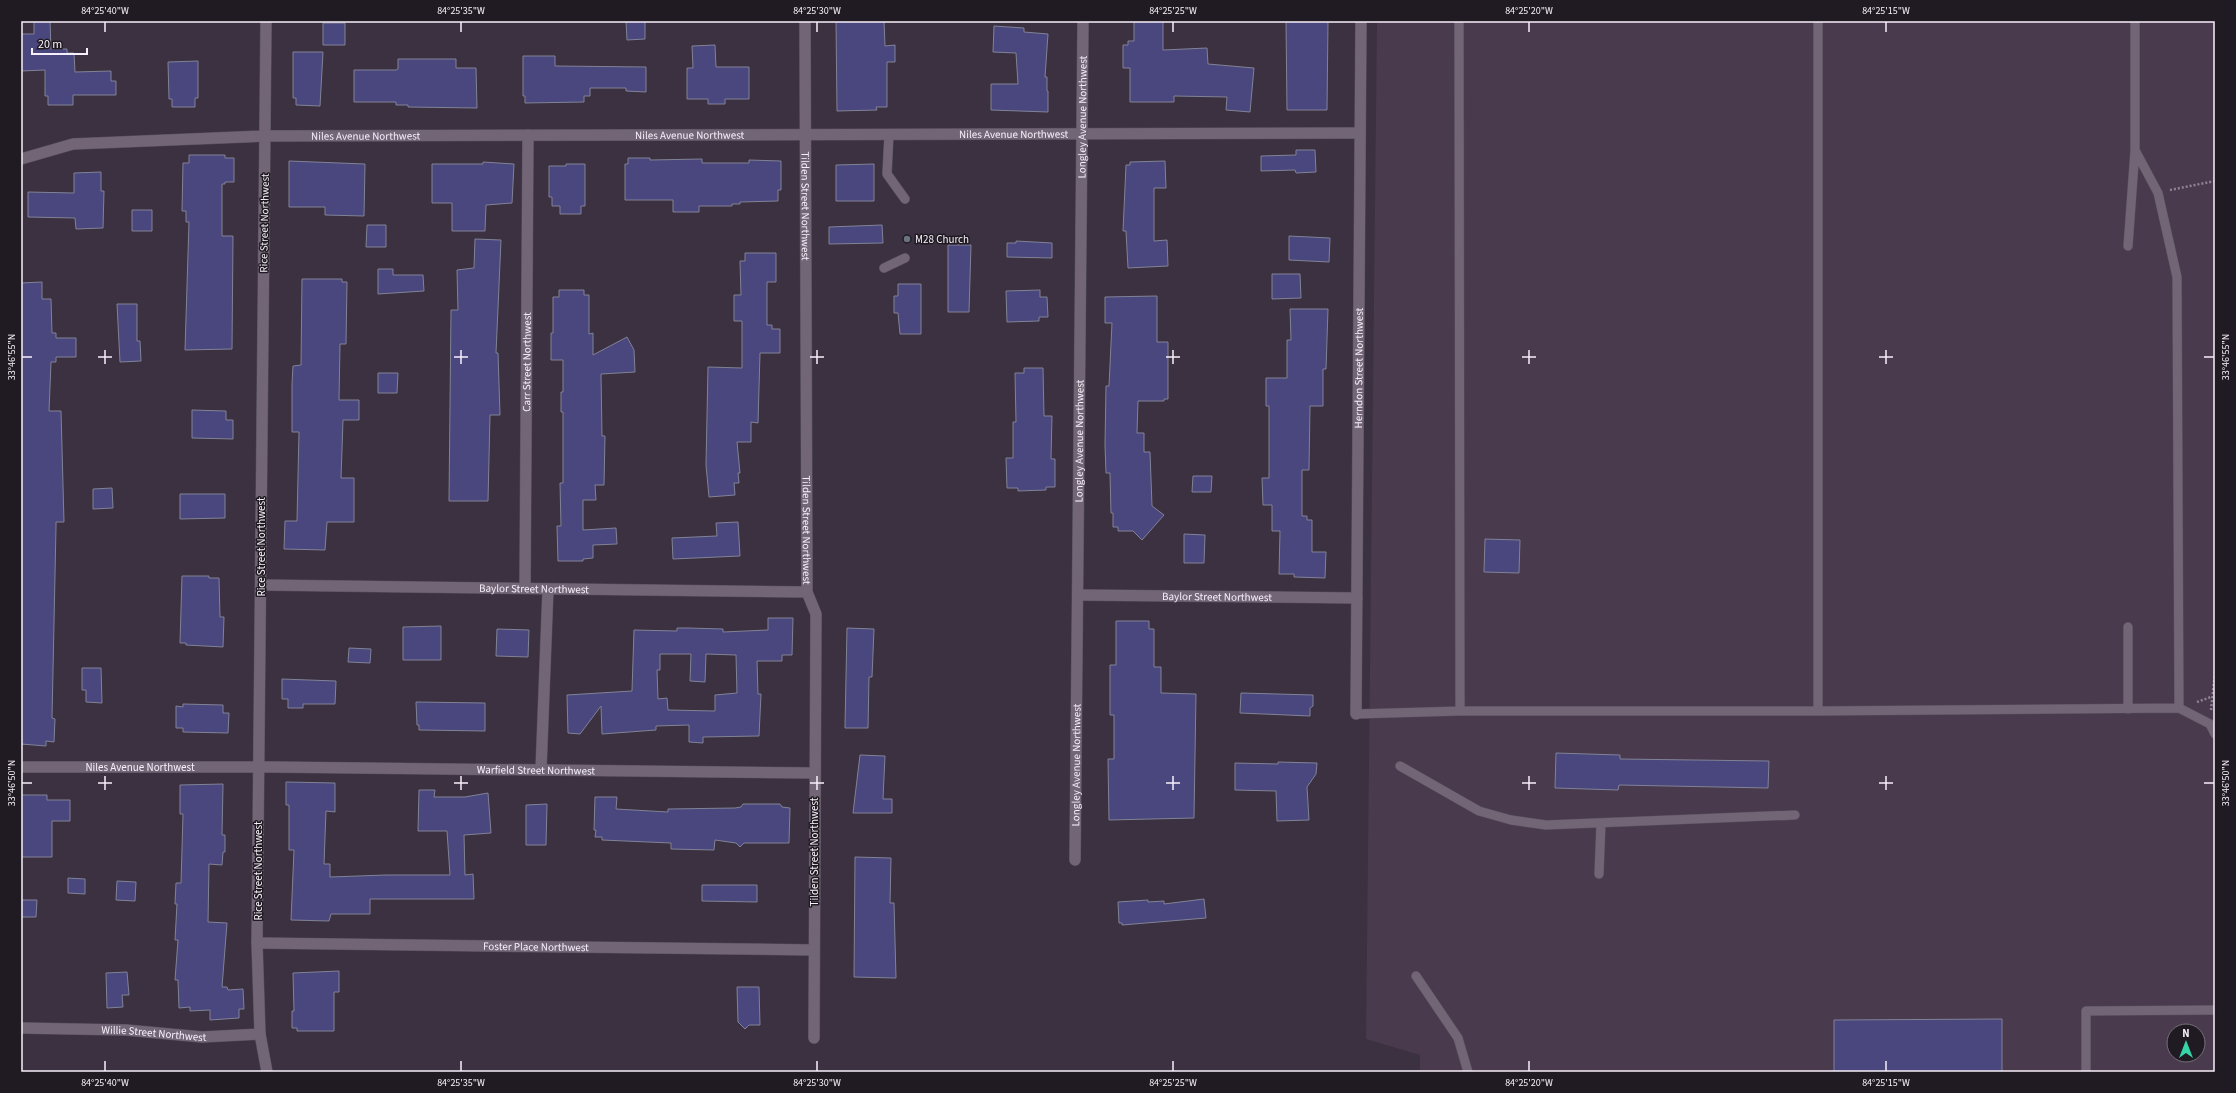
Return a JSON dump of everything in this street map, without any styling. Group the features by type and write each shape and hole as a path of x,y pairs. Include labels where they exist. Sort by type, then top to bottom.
{"street":[{"name":"Rice Street Northwest","path":"266,21 257,943 260,1034 267,1072"},
{"name":"Tilden Street Northwest","path":"805,21 804,134 807,592 816,614 814,774 814,1038"},
{"name":"Longley Avenue Northwest","path":"1075,860 1084,21"},
{"name":"Herndon Street Northwest","path":"1356,714 1361,21"},
{"name":"Niles Avenue Northwest","path":"21,159 73,144 265,136 1360,133"},
{"name":"Carr Street Northwest","path":"525,588 528,135"},
{"name":"Baylor Street Northwest","path":"260,585 807,592"},
{"path":"540,770 548,589"},
{"name":"Baylor Street Northwest","path":"1078,595 1357,598"},
{"name":"Niles Avenue Northwest","path":"21,768 259,767"},
{"name":"Warfield Street Northwest","path":"259,767 814,774"},
{"name":"Foster Place Northwest","path":"257,943 814,950"},
{"name":"Willie Street Northwest","path":"21,1028 126,1030 202,1037 260,1034"}],"lane":[{"path":"1459,21 1460,712"},
{"path":"1818,21 1818,711"},
{"path":"2128,246 2135,150 2135,21"},
{"path":"889,134 887,174 905,199"},
{"path":"2135,150 2158,192 2177,277 2179,708"},
{"path":"884,268 905,258"},
{"path":"2128,627 2128,709"},
{"path":"1356,714 1460,712 2179,708 2210,724 2215,734"},
{"path":"1400,766 1479,811 1511,820 1546,825 1795,815"},
{"path":"1599,874 1601,823"},
{"path":"1416,976 1458,1038 1468,1072"},
{"path":"2086,1072 2086,1011 2215,1010"}],"path":[{"path":"2158,192 2215,181"},
{"path":"2210,724 2215,673"}],"shaded area":[{"path":"1377,21 2215,21 2215,1072 1420,1072 1420,1055 1366,1039"}],"building":[{"path":"34,21 50,21 51,49 67,49 67,53 74,53 75,72 111,71 111,81 116,81 116,95 73,95 73,105 48,105 48,96 45,96 45,70 21,71 21,34 34,34"},
{"path":"626,21 645,21 645,39 627,40"},
{"path":"836,21 884,21 885,46 895,45 895,62 887,62 887,107 876,107 877,110 837,111"},
{"path":"1134,21 1163,21 1163,50 1207,48 1208,64 1254,68 1250,112 1226,110 1227,97 1174,96 1174,102 1130,102 1130,68 1123,68 1123,45 1128,45 1128,41 1134,41"},
{"path":"1286,21 1328,21 1327,110 1287,110"},
{"path":"323,23 345,23 345,45 323,45"},
{"path":"994,26 1024,28 1024,32 1048,34 1045,77 1047,77 1048,112 991,110 991,84 1018,84 1016,53 993,52"},
{"path":"715,45 716,67 749,67 749,99 725,99 725,104 708,104 708,99 687,99 687,68 693,68 692,46"},
{"path":"293,52 323,52 320,106 296,105 296,98 293,98"},
{"path":"523,56 555,56 555,66 646,67 646,92 626,91 626,88 590,88 590,96 584,96 584,102 525,103 525,96 523,96"},
{"path":"398,59 456,59 456,68 476,68 477,108 408,107 408,105 396,105 396,102 354,102 354,70 396,70 398,69"},
{"path":"198,61 198,98 195,98 195,107 172,107 172,99 169,99 168,62"},
{"path":"1296,150 1315,150 1316,172 1296,173 1295,170 1261,171 1261,156 1296,155"},
{"path":"189,155 225,155 225,158 234,158 234,182 225,182 225,184 222,184 222,236 233,236 232,349 185,350 189,222 186,222 186,211 182,211 183,163 189,163"},
{"path":"628,158 650,158 650,160 702,159 702,163 749,163 749,160 781,161 781,190 778,190 778,201 740,202 740,204 732,204 732,206 699,206 699,212 673,212 673,200 625,200 625,164 628,164"},
{"path":"289,161 365,164 364,216 325,215 325,207 289,207"},
{"path":"1165,161 1166,188 1154,188 1154,241 1167,240 1168,266 1128,268 1126,231 1123,231 1126,165 1130,165 1130,162"},
{"path":"483,162 514,164 512,203 486,205 485,231 452,231 452,203 432,203 432,164 483,164"},
{"path":"566,164 585,164 585,206 581,206 581,214 560,214 560,206 552,206 552,197 549,197 549,166 566,166"},
{"path":"874,164 874,201 836,201 836,165"},
{"path":"101,172 101,191 104,191 103,228 76,229 75,218 28,217 28,192 74,193 74,173"},
{"path":"132,210 152,210 152,231 132,231"},
{"path":"367,225 386,225 386,247 366,247"},
{"path":"882,225 883,243 829,244 829,227"},
{"path":"1289,236 1330,238 1329,262 1289,260"},
{"path":"475,239 501,240 496,353 498,353 500,415 490,415 488,501 449,501 451,310 458,310 457,270 474,268"},
{"path":"1016,241 1052,243 1052,258 1007,257 1007,243 1016,243"},
{"path":"948,245 971,245 969,312 948,312"},
{"path":"745,253 776,253 776,282 767,282 767,325 772,325 772,329 780,329 780,353 760,353 758,423 751,422 751,442 737,442 740,473 738,473 739,483 734,483 735,495 709,497 706,465 708,367 742,368 742,321 734,321 734,295 741,295 740,261 745,261"},
{"path":"378,269 393,269 393,275 423,275 424,291 378,294"},
{"path":"1272,274 1300,274 1301,298 1272,299"},
{"path":"302,279 342,279 342,282 347,282 346,344 340,344 339,400 359,400 359,420 343,420 341,478 354,478 354,522 327,522 325,550 284,549 285,521 297,521 299,432 292,432 292,384 293,366 301,365"},
{"path":"42,282 42,299 51,299 52,333 56,333 56,338 76,338 76,357 56,357 56,362 51,362 49,411 61,411 64,522 56,522 52,718 55,719 54,742 46,741 46,746 21,744 21,283"},
{"path":"898,284 921,284 921,334 900,334 898,313 894,313 894,296 898,296"},
{"path":"559,290 584,290 584,295 589,295 589,334 593,333 593,355 627,337 634,350 635,372 601,374 602,436 605,436 604,485 595,485 596,500 583,500 583,530 616,528 617,544 593,545 593,558 583,559 583,561 558,561 557,526 561,526 560,483 563,483 563,412 561,412 561,392 563,392 563,360 551,360 551,333 553,333 553,297 559,297"},
{"path":"1040,290 1040,297 1047,297 1048,317 1039,317 1039,321 1007,322 1006,291"},
{"path":"1157,296 1157,342 1168,342 1168,399 1164,399 1164,401 1138,401 1137,433 1144,433 1144,452 1150,452 1152,506 1164,515 1142,540 1133,531 1118,531 1118,527 1113,527 1113,513 1111,513 1110,473 1106,473 1105,445 1106,386 1109,386 1112,323 1105,323 1105,297"},
{"path":"117,304 137,304 137,341 140,341 141,361 120,362"},
{"path":"1290,309 1328,309 1326,369 1323,369 1323,406 1310,406 1309,470 1302,470 1302,516 1307,516 1307,520 1312,520 1312,552 1326,552 1325,578 1294,577 1294,574 1279,574 1280,531 1272,531 1272,505 1263,505 1262,478 1269,478 1269,406 1266,406 1266,378 1287,378 1287,340 1291,340"},
{"path":"1024,368 1043,368 1044,416 1052,416 1051,459 1055,459 1055,487 1046,487 1046,490 1018,491 1018,488 1007,488 1006,458 1013,458 1013,422 1016,422 1015,373 1024,373"},
{"path":"378,373 398,373 397,393 378,393"},
{"path":"192,410 226,411 226,420 233,420 233,439 192,438"},
{"path":"1193,476 1212,476 1211,492 1192,492"},
{"path":"112,488 113,508 93,509 93,489"},
{"path":"180,494 225,494 225,518 180,519"},
{"path":"738,522 740,556 673,559 672,538 717,536 716,523"},
{"path":"1184,534 1205,535 1204,563 1184,563"},
{"path":"1485,539 1520,540 1519,573 1484,572"},
{"path":"182,576 209,576 209,578 219,578 220,617 224,617 223,647 186,645 186,643 180,643"},
{"path":"768,618 793,618 792,655 782,655 782,661 757,661 758,694 761,694 759,736 703,737 703,743 689,742 689,725 656,726 656,730 602,734 601,706 580,734 568,733 567,695 632,691 634,630 677,631 677,628 688,628 723,629 723,632 768,630","holes":["660,654 691,654 690,681 705,682 706,654 736,655 737,693 715,695 715,711 668,710 667,698 658,699 657,670 660,670"]},
{"path":"1116,621 1149,621 1149,629 1154,629 1154,667 1161,667 1161,693 1196,694 1194,818 1109,820 1108,759 1114,759 1114,715 1110,715 1110,665 1116,665"},
{"path":"441,626 441,660 403,660 403,627"},
{"path":"847,628 874,629 872,677 869,677 868,728 845,728"},
{"path":"497,629 529,630 528,657 496,656"},
{"path":"349,648 371,649 370,663 348,662"},
{"path":"82,668 101,668 102,703 86,702 86,690 82,690"},
{"path":"282,679 336,681 335,704 303,704 303,708 288,708 288,699 282,699"},
{"path":"1241,693 1313,695 1313,706 1310,708 1310,716 1240,713"},
{"path":"416,702 485,703 485,731 419,730 419,725 417,725"},
{"path":"183,704 223,705 223,713 229,713 228,733 183,732 183,728 176,728 176,706 183,707"},
{"path":"1556,753 1620,755 1620,759 1769,761 1768,788 1619,785 1618,790 1555,788"},
{"path":"860,755 885,756 883,799 892,799 892,813 853,813"},
{"path":"1278,762 1317,763 1316,774 1307,787 1309,820 1277,821 1276,791 1235,790 1235,763 1278,764"},
{"path":"286,782 335,783 335,812 326,811 324,864 330,864 330,877 450,875 447,831 418,831 419,790 435,790 434,797 465,797 488,793 491,833 464,835 465,875 473,874 474,899 370,899 370,914 331,914 329,921 291,920 294,850 289,850 289,805 286,805"},
{"path":"223,784 222,835 225,835 225,852 223,852 222,865 209,864 208,922 227,923 222,987 227,987 228,990 243,989 244,1009 239,1009 239,1018 210,1020 210,1010 190,1011 190,1007 179,1008 178,980 175,980 178,940 175,940 177,904 175,904 176,883 181,883 183,814 180,814 180,785"},
{"path":"21,795 47,795 47,800 70,800 70,821 52,821 52,857 21,857"},
{"path":"595,797 617,797 616,809 668,812 668,809 735,808 741,807 743,804 780,804 782,807 790,808 789,843 744,843 740,847 736,843 715,840 714,850 671,849 671,843 602,840 602,837 595,837"},
{"path":"547,804 546,845 526,845 526,805"},
{"path":"855,857 891,858 890,903 894,903 896,978 854,977"},
{"path":"68,878 85,879 85,894 68,893"},
{"path":"117,881 136,882 135,901 116,900"},
{"path":"702,885 757,885 757,902 702,901"},
{"path":"1204,899 1206,918 1122,925 1122,923 1119,923 1118,902 1148,900 1148,902 1164,901 1164,904"},
{"path":"21,900 37,900 36,917 21,917"},
{"path":"339,971 339,992 334,992 334,1031 297,1031 297,1028 292,1028 292,1011 294,1011 293,973"},
{"path":"127,972 129,995 122,995 123,1007 107,1008 106,973"},
{"path":"737,987 759,987 760,1025 749,1025 745,1029 738,1022"},
{"path":"2002,1019 2002,1072 1834,1072 1834,1020"}],"place":[{"name":"M28 Church","path":"907,239"}]}
